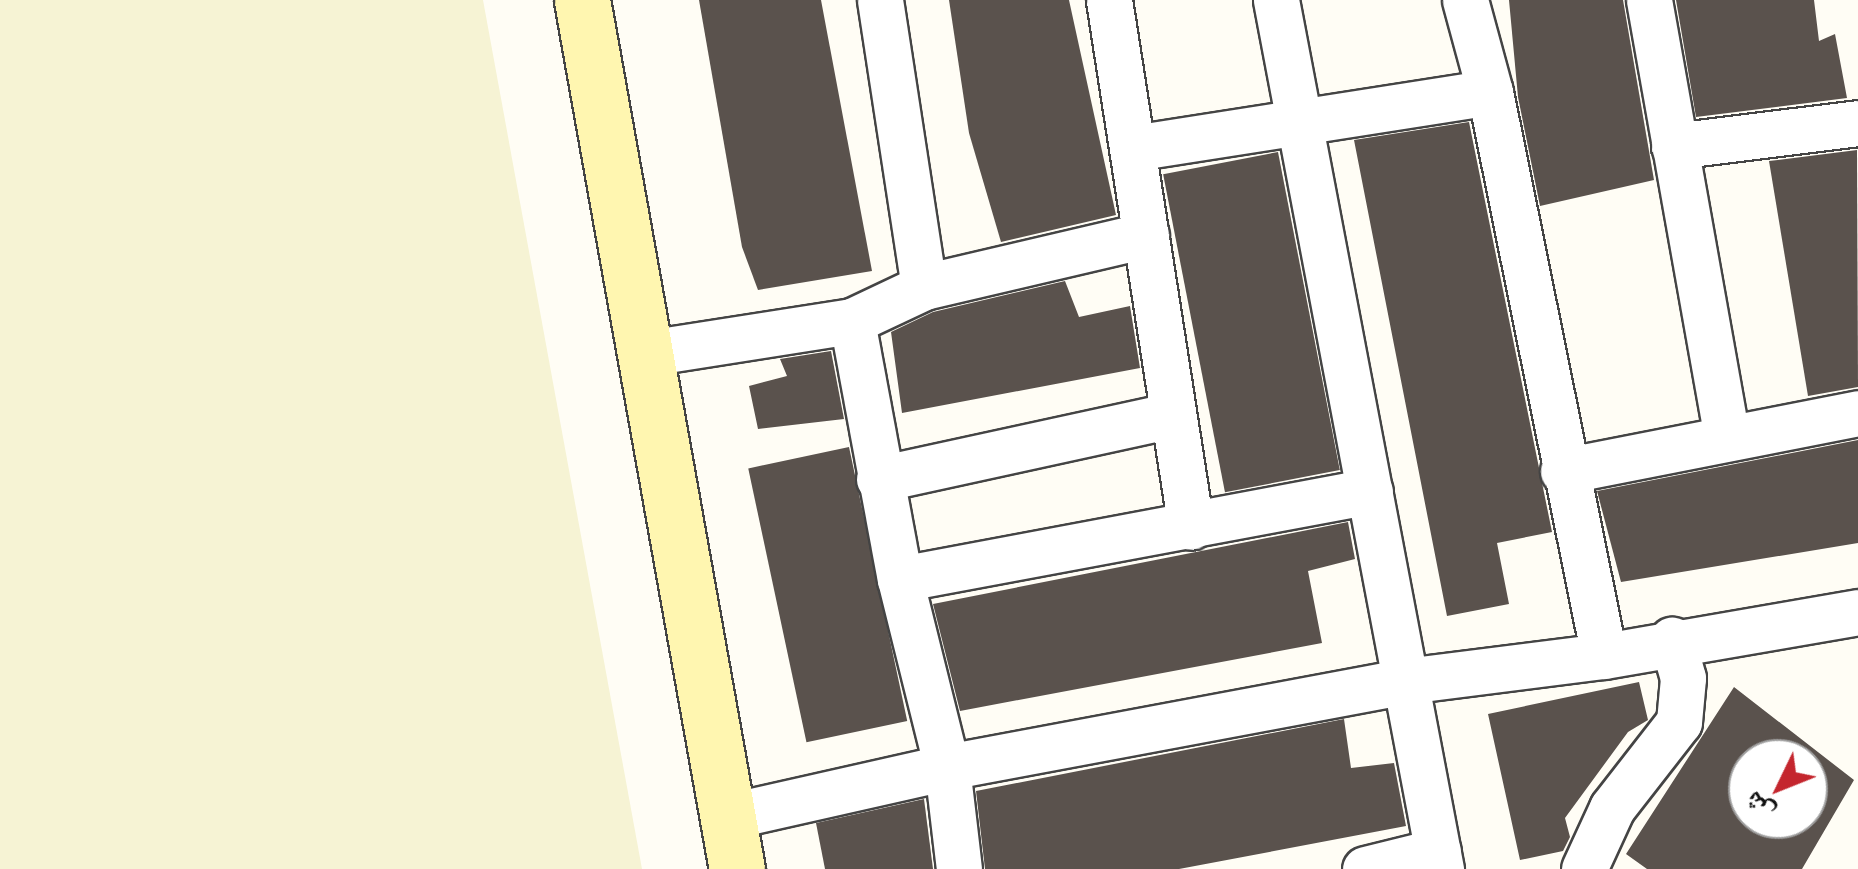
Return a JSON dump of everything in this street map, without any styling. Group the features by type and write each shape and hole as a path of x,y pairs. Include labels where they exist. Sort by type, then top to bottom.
{"street":[{"path":"582,0 641,354 737,869"},
{"path":"880,0 924,287"},
{"path":"1276,0 1303,117 1440,860 1365,869"},
{"path":"1465,0 1490,92 1563,471 1604,656"},
{"path":"1649,0 1727,438"},
{"path":"1118,2 1133,148 1191,527"},
{"path":"1133,148 1303,117 1490,92"},
{"path":"1674,146 1858,123"},
{"path":"641,354 852,321 924,287 1146,235"},
{"path":"852,321 900,580 947,767 959,869"},
{"path":"1563,471 1858,412"},
{"path":"879,479 1173,415"},
{"path":"900,580 1370,491"},
{"path":"730,816 947,767 1405,681 1604,656 1672,640 1858,612"},
{"path":"1584,869 1612,808 1680,722 1683,678 1672,640"}],"shaded area":[{"path":"0,0 483,0 642,869 0,869"}],"building":[{"path":"699,0 821,0 872,271 758,290 742,247"},
{"path":"949,0 1069,0 1116,215 1001,242 969,133"},
{"path":"1509,0 1623,0 1654,180 1540,206 1518,97"},
{"path":"1676,0 1814,0 1819,41 1835,34 1847,98 1696,117"},
{"path":"1469,122 1552,532 1497,543 1509,604 1447,616 1354,140"},
{"path":"1857,150 1858,387 1808,396 1769,161"},
{"path":"1278,152 1340,470 1225,492 1163,174"},
{"path":"1065,281 1079,317 1130,306 1140,368 902,413 891,332 933,312"},
{"path":"831,351 844,419 758,429 749,386 787,376 780,359"},
{"path":"1858,440 1858,543 1621,582 1597,491"},
{"path":"849,447 907,721 806,742 748,468"},
{"path":"1348,522 1355,559 1308,571 1322,643 960,711 933,604"},
{"path":"1639,682 1648,720 1628,732 1565,818 1570,837 1563,851 1520,860 1488,714"},
{"path":"1734,687 1801,739 1728,739 1728,839 1820,839 1802,869 1647,869 1626,854"},
{"path":"1344,719 1351,768 1394,763 1406,826 1179,869 985,869 976,791"},
{"path":"1828,760 1854,780 1828,824"},
{"path":"924,799 933,869 825,869 816,823"}]}
